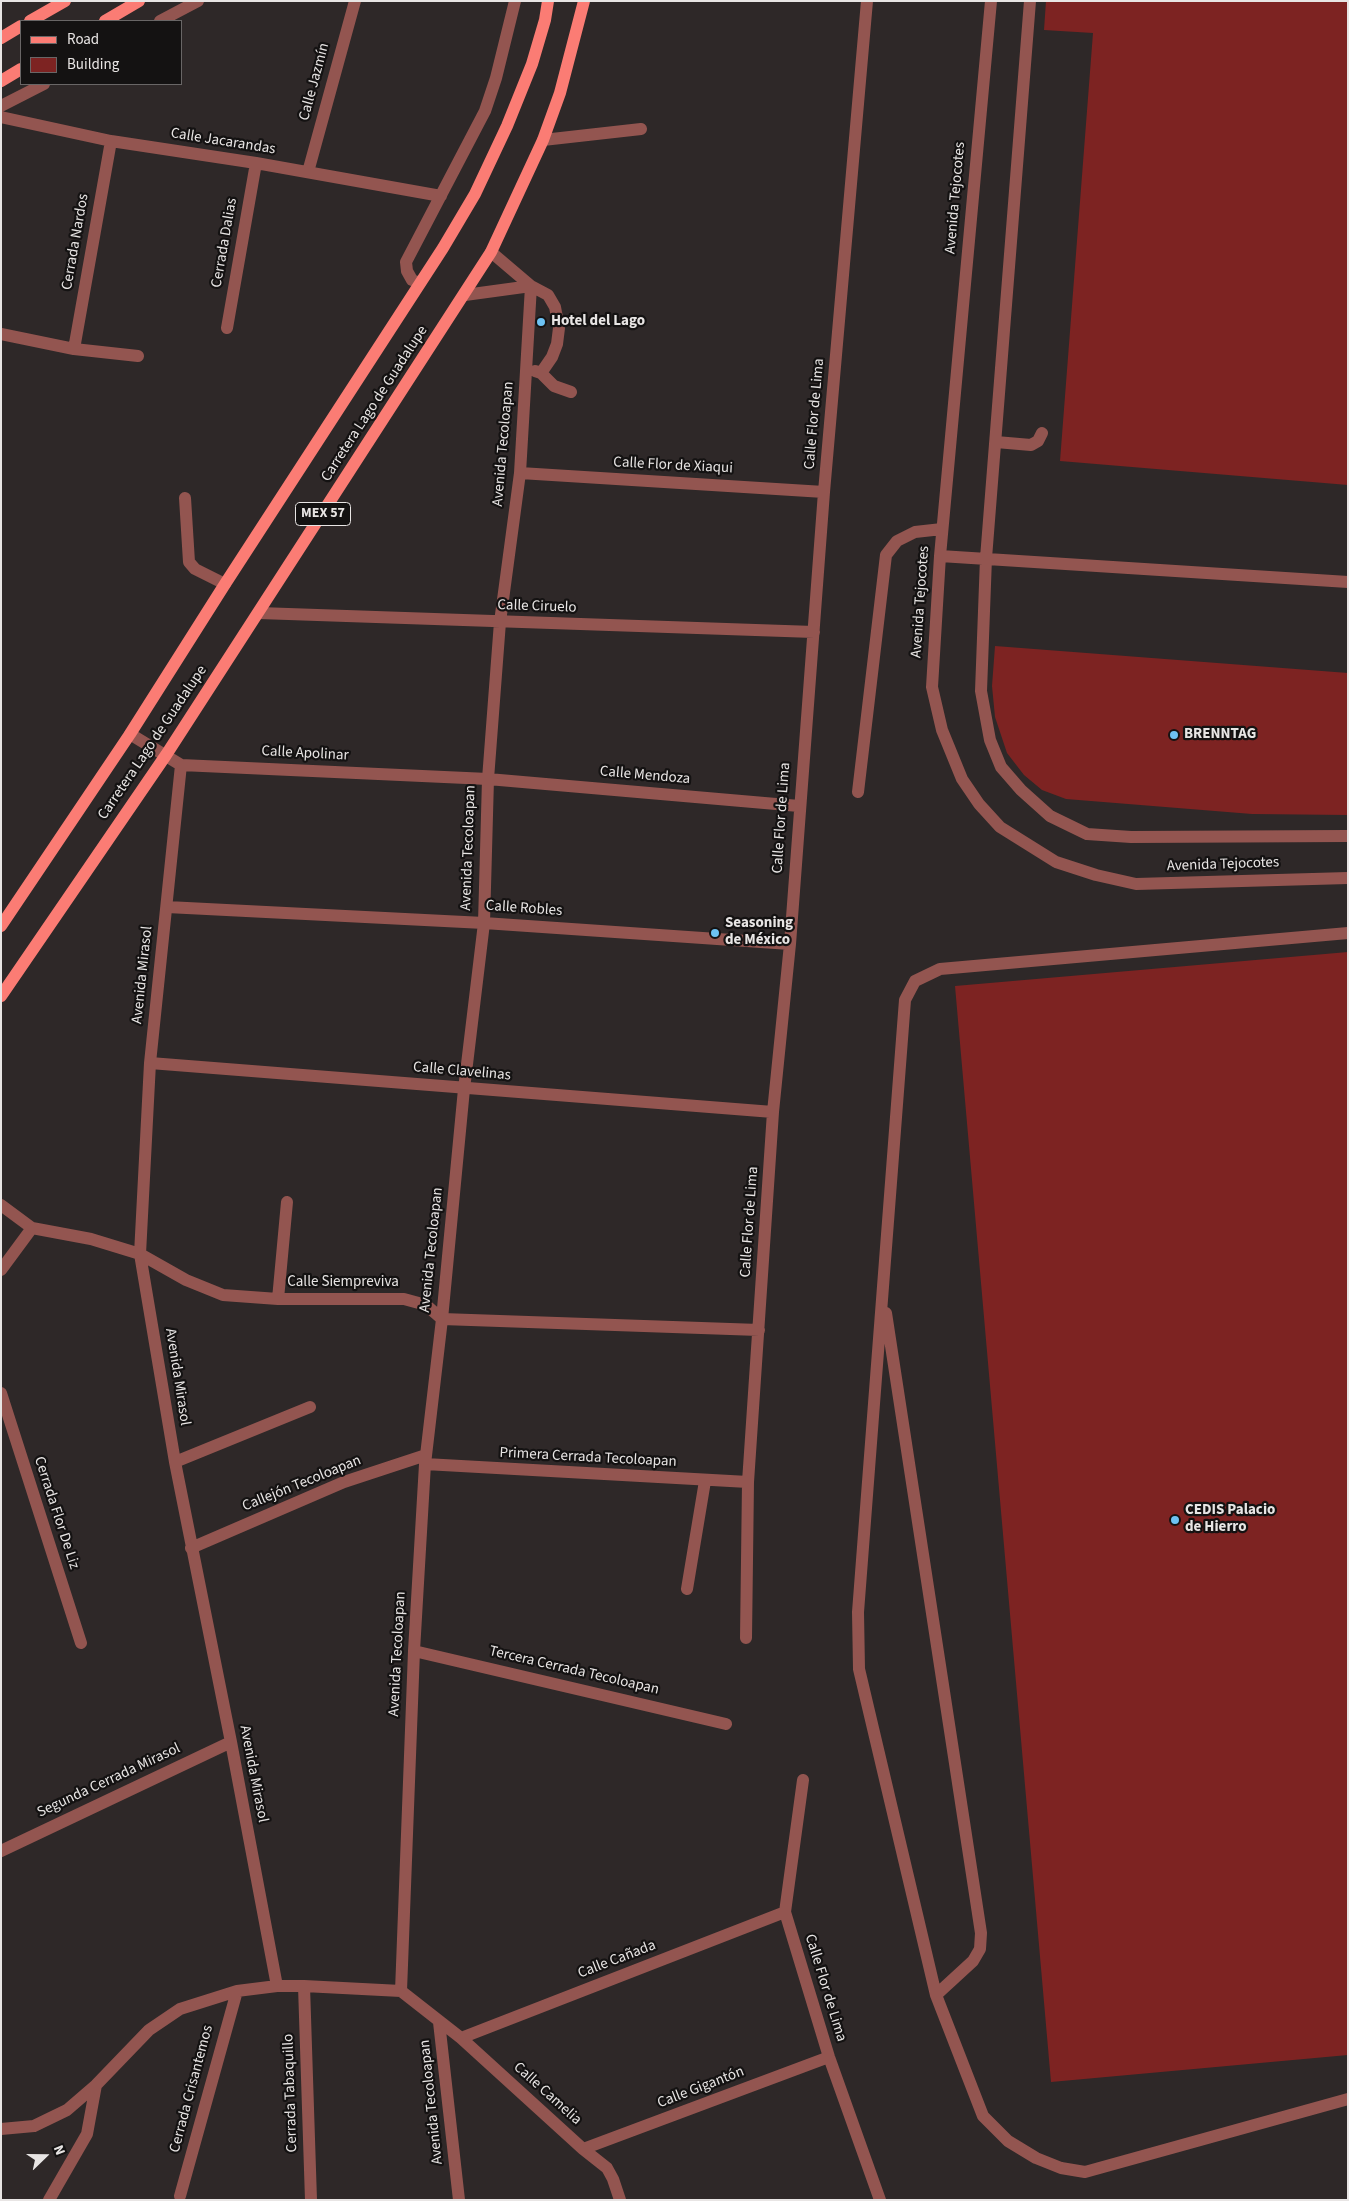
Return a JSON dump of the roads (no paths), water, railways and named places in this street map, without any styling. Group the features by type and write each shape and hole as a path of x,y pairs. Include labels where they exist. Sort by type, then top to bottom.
{"main road":[{"path":"32,20 65,1"},
{"path":"106,20 139,1"},
{"name":"Carretera Lago de Guadalupe","path":"1,926 130,734 420,283 475,194 508,126 532,64 545,20 548,1"},
{"name":"Carretera Lago de Guadalupe","path":"1,996 166,756 465,295 490,252 543,140 560,94 584,1"},
{"path":"1,38 20,27"},
{"path":"1,81 20,70"}],"street":[{"path":"162,20 198,1"},
{"name":"Calle Jazmín","path":"308,172 354,1"},
{"path":"420,283 412,280 407,271 406,262 485,111 496,78 515,1"},
{"name":"Calle Flor de Lima","path":"746,1638 748,1482 773,1112 790,944 824,492 867,1"},
{"name":"Avenida Tejocotes","path":"991,1 940,556 932,687 942,730 962,779 979,804 1000,827 1056,862 1096,875 1136,884 1348,878"},
{"name":"Avenida Tejocotes","path":"1030,1 986,558 981,691 990,740 1001,767 1021,790 1050,816 1087,834 1122,837 1348,836"},
{"path":"1,106 42,85"},
{"name":"Calle Jacarandas","path":"1,117 111,141 256,163 441,196"},
{"path":"543,140 641,129"},
{"name":"Cerrada Nardos","path":"76,341 111,141"},
{"name":"Cerrada Dalias","path":"227,328 256,163"},
{"path":"490,252 531,286 548,295 556,307 559,328 556,344 552,357 541,373"},
{"path":"465,295 531,286"},
{"name":"Avenida Tecoloapan","path":"458,2200 440,2022 401,1991 414,1650 426,1460 442,1319 464,1089 484,923 488,779 500,622 520,473 531,286"},
{"path":"1,334 76,341 138,356"},
{"path":"527,369 541,373 554,386 570,392"},
{"path":"996,442 1031,445 1038,441 1042,433"},
{"name":"Calle Flor de Xiaqui","path":"520,473 824,492"},
{"path":"185,498 189,562 195,568 225,584"},
{"path":"858,792 886,555 897,541 915,532 942,529"},
{"path":"940,556 1348,582"},
{"name":"Calle Ciruelo","path":"259,613 814,632"},
{"name":"Calle Apolinar","path":"130,734 181,765 488,779"},
{"name":"Avenida Mirasol","path":"181,765 150,1063 140,1254 191,1548 231,1742 277,1986"},
{"name":"Calle Mendoza","path":"488,779 799,806"},
{"name":"Calle Robles","path":"167,907 484,923 790,944"},
{"path":"1348,933 940,969 915,980 905,1000 858,1612 859,1669 936,1995 983,2116 1008,2141 1036,2158 1061,2168 1085,2172 1348,2099"},
{"name":"Calle Clavelinas","path":"150,1063 773,1112"},
{"path":"278,1299 287,1202"},
{"name":"Calle Siempreviva","path":"1,1205 32,1228 91,1240 140,1254 186,1280 223,1295 278,1299 404,1299 426,1305 442,1319"},
{"path":"1,1270 32,1228"},
{"path":"883,1290 982,1933 980,1948 973,1961 936,1995"},
{"path":"442,1319 759,1330"},
{"name":"Cerrada Flor De Liz","path":"1,1393 81,1644"},
{"path":"175,1462 310,1407"},
{"name":"Primera Cerrada Tecoloapan","path":"426,1460 705,1481 748,1482"},
{"name":"Callejón Tecoloapan","path":"191,1548 344,1482 426,1460"},
{"path":"687,1589 705,1481"},
{"name":"Tercera Cerrada Tecoloapan","path":"414,1650 726,1724"},
{"name":"Segunda Cerrada Mirasol","path":"1,1851 231,1742"},
{"name":"Calle Flor de Lima","path":"802,1780 785,1912 829,2057 880,2200"},
{"name":"Calle Cañada","path":"461,2038 785,1912"},
{"path":"1,2129 34,2126 67,2110 96,2085 149,2030 180,2009 237,1991 277,1986 401,1991"},
{"name":"Cerrada Tabaquillo","path":"304,1986 311,2200"},
{"name":"Cerrada Crisantemos","path":"180,2196 237,1991"},
{"name":"Calle Camelia","path":"440,2022 461,2038 583,2150 607,2168 614,2179 620,2200"},
{"name":"Calle Gigantón","path":"583,2150 829,2057"},
{"path":"50,2200 87,2134 96,2085"}],"place":[{"name":"Hotel del Lago","path":"541,322"},
{"name":"BRENNTAG","path":"1174,735"},
{"name":"Seasoning de México","path":"715,933"},
{"name":"CEDIS Palacio de Hierro","path":"1175,1520"}]}
